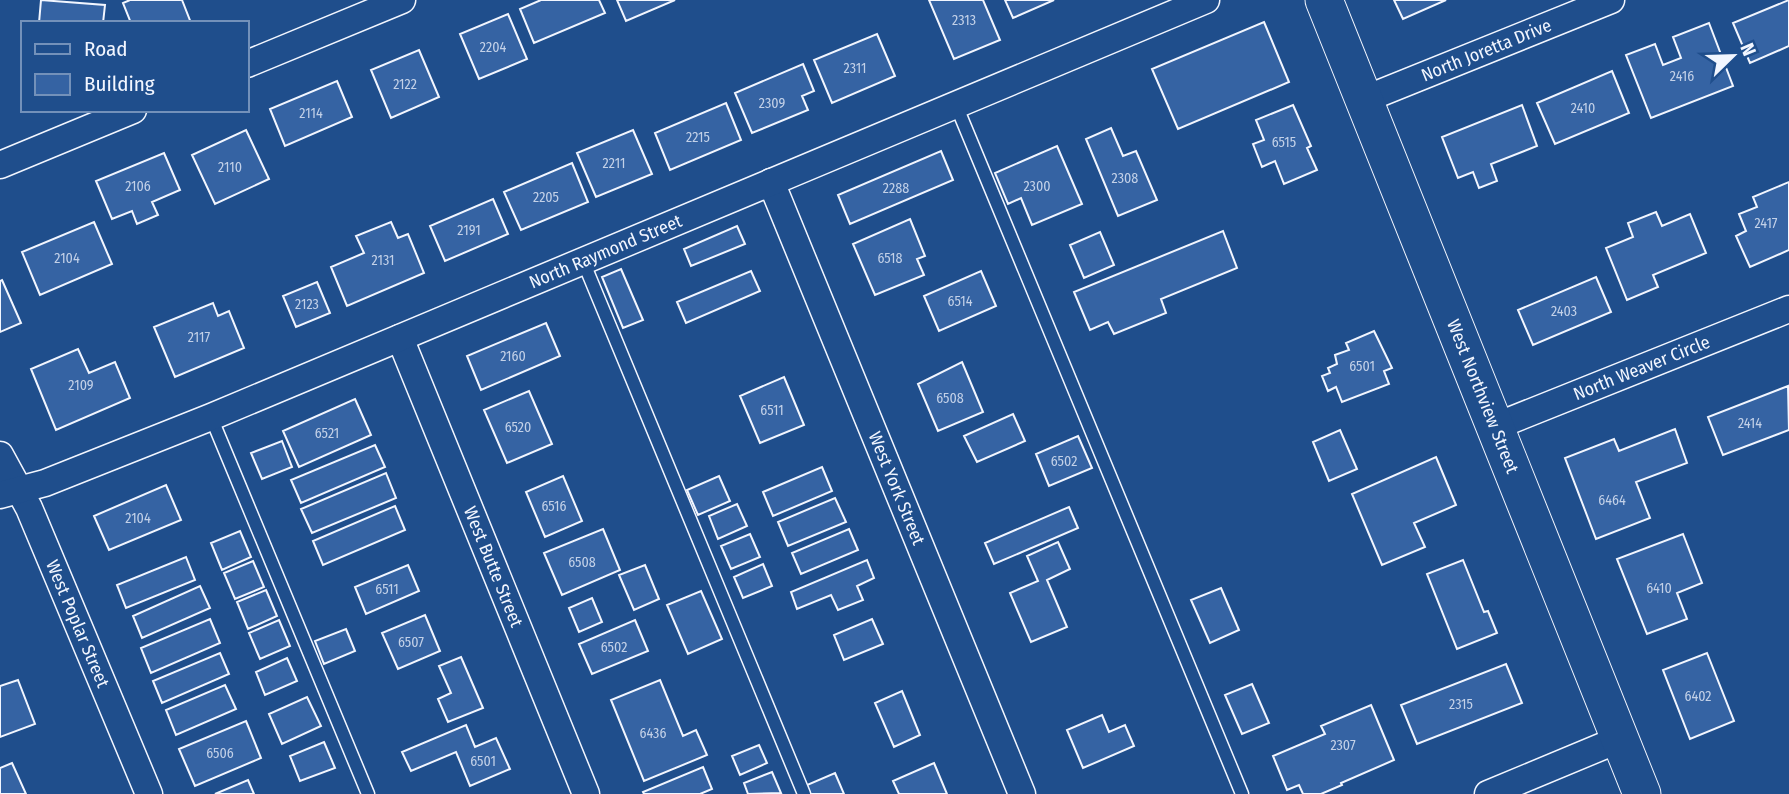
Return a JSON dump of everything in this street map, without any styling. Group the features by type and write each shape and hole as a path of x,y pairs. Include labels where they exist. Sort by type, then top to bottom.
{"street":[{"path":"248,64 402,0"},
{"name":"North Raymond Street","path":"10,493 46,483 211,417 1206,0"},
{"name":"West Northview Street","path":"1324,0 1642,794"},
{"name":"North Joretta Drive","path":"1363,100 1611,0"},
{"path":"0,165 128,112"},
{"name":"West York Street","path":"771,182 1022,794"},
{"name":"North Weaver Circle","path":"1494,427 1789,309"},
{"name":"West Butte Street","path":"400,338 586,794"},
{"name":"West Poplar Street","path":"0,455 10,493 29,508 149,794"},
{"path":"1488,794 1620,739"}],"lane":[{"path":"956,105 1242,794"},
{"path":"583,261 804,794"},
{"path":"211,417 368,794"}],"building":[{"path":"41,0 105,5 103,21 39,21"},
{"path":"130,0 182,0 190,21 130,21 123,3"},
{"path":"541,0 599,0 605,13 534,43 520,9"},
{"path":"617,0 675,0 626,21"},
{"path":"929,0 983,0 1000,40 954,59"},
{"path":"1005,0 1054,0 1013,18"},
{"path":"1394,0 1446,0 1403,19"},
{"path":"1789,0 1789,46 1750,63 1733,23"},
{"path":"508,14 527,59 479,79 460,34"},
{"path":"1264,22 1289,82 1178,129 1152,69"},
{"path":"1709,23 1733,86 1651,118 1626,55 1655,44 1663,65 1681,58 1673,37"},
{"path":"877,34 895,76 832,103 814,60"},
{"path":"419,50 439,97 391,118 371,70"},
{"path":"803,64 814,91 802,96 808,110 752,133 735,93"},
{"path":"1612,71 1629,113 1555,144 1537,103"},
{"path":"337,81 352,117 285,146 270,109"},
{"path":"726,103 741,140 670,170 655,133"},
{"path":"1293,105 1311,146 1307,148 1317,170 1284,184 1275,161 1262,167 1253,144 1264,140 1256,120"},
{"path":"1522,105 1537,146 1491,164 1497,181 1479,188 1473,172 1458,178 1442,137"},
{"path":"1111,128 1123,156 1136,151 1157,200 1118,216 1086,139"},
{"path":"246,130 269,179 215,204 192,155"},
{"path":"633,130 652,174 596,197 577,153"},
{"path":"1057,146 1082,204 1032,225 1021,198 1008,204 995,173"},
{"path":"941,151 953,180 850,224 838,195"},
{"path":"164,153 180,190 152,202 158,215 137,224 132,211 112,219 96,181"},
{"path":"572,163 588,202 521,230 504,192"},
{"path":"1789,182 1789,250 1750,267 1736,236 1746,231 1739,214 1757,207 1753,197"},
{"path":"493,199 508,234 445,261 430,226"},
{"path":"1656,212 1662,226 1690,214 1706,253 1653,275 1658,287 1627,300 1606,248 1633,237 1628,223"},
{"path":"910,219 925,256 917,259 924,275 875,295 853,244"},
{"path":"94,222 112,264 40,295 22,252"},
{"path":"391,222 398,238 408,234 424,273 347,306 331,267 364,253 356,236"},
{"path":"737,226 745,244 691,266 684,249"},
{"path":"1223,231 1237,268 1161,299 1166,313 1114,334 1108,322 1090,330 1074,292"},
{"path":"1100,232 1114,265 1084,278 1070,245"},
{"path":"621,269 643,320 623,328 602,277"},
{"path":"751,271 760,291 686,323 677,302"},
{"path":"981,271 996,306 939,331 924,296"},
{"path":"1596,277 1611,312 1533,345 1518,310"},
{"path":"2,280 21,323 0,332 0,281"},
{"path":"317,282 330,313 296,327 283,296"},
{"path":"213,303 218,316 229,311 244,348 175,377 154,327"},
{"path":"546,323 560,356 481,390 467,356"},
{"path":"1374,331 1392,368 1384,371 1389,384 1342,402 1336,387 1328,391 1322,376 1330,373 1328,368 1337,364 1335,355 1349,350 1346,343"},
{"path":"78,349 89,373 115,362 130,398 56,430 31,369"},
{"path":"962,362 983,412 938,431 918,384"},
{"path":"784,377 804,425 760,443 740,396"},
{"path":"1788,386 1789,430 1723,455 1708,417"},
{"path":"529,391 552,444 507,463 484,410"},
{"path":"355,399 371,435 299,467 283,431"},
{"path":"1013,414 1025,441 977,462 964,436"},
{"path":"1675,429 1687,463 1636,482 1650,518 1596,539 1565,458 1614,439 1619,451"},
{"path":"1340,430 1357,469 1329,481 1313,442"},
{"path":"1078,436 1092,468 1049,486 1036,454"},
{"path":"282,441 292,467 262,479 251,453"},
{"path":"375,445 385,467 301,503 291,480"},
{"path":"1436,457 1456,505 1414,523 1425,547 1382,565 1352,494"},
{"path":"822,467 832,491 773,516 763,492"},
{"path":"386,473 396,498 312,533 301,509"},
{"path":"563,476 582,521 545,537 526,492"},
{"path":"719,476 730,501 698,515 687,490"},
{"path":"166,485 181,520 109,550 94,516"},
{"path":"835,498 846,522 788,546 778,522"},
{"path":"737,504 747,526 718,539 709,516"},
{"path":"395,506 405,530 323,565 313,541"},
{"path":"1069,507 1078,528 994,564 985,543"},
{"path":"603,529 620,570 562,595 544,553"},
{"path":"849,529 858,550 801,574 792,553"},
{"path":"240,531 251,557 222,570 211,543"},
{"path":"750,534 760,557 731,569 721,546"},
{"path":"1683,534 1702,583 1677,593 1687,619 1647,634 1617,559"},
{"path":"1058,542 1070,569 1047,580 1067,627 1031,642 1010,593 1038,581 1027,556"},
{"path":"186,557 195,580 126,608 117,585"},
{"path":"867,560 874,578 857,586 863,600 838,610 831,595 797,609 791,592"},
{"path":"1463,560 1484,612 1488,611 1497,633 1457,649 1427,574"},
{"path":"253,561 264,587 235,599 224,573"},
{"path":"763,564 772,586 743,598 734,577"},
{"path":"408,565 419,591 366,614 355,587"},
{"path":"645,565 659,599 634,610 619,575"},
{"path":"200,586 210,608 142,638 133,616"},
{"path":"1221,588 1239,630 1210,643 1191,600"},
{"path":"266,590 277,616 248,629 237,602"},
{"path":"701,591 722,639 688,654 667,605"},
{"path":"592,598 602,622 579,632 569,608"},
{"path":"425,615 440,651 398,669 382,633"},
{"path":"210,619 220,643 151,673 141,648"},
{"path":"872,619 883,644 844,660 834,635"},
{"path":"279,620 290,646 260,659 249,633"},
{"path":"635,620 648,651 592,674 579,644"},
{"path":"346,629 355,651 324,664 315,641"},
{"path":"220,653 229,674 162,703 153,681"},
{"path":"1707,653 1734,721 1690,739 1663,670"},
{"path":"461,657 483,708 448,722 438,699 451,693 439,666"},
{"path":"287,658 297,681 265,695 256,672"},
{"path":"1506,664 1522,703 1417,744 1401,705"},
{"path":"18,680 35,724 0,737 0,686"},
{"path":"660,680 683,736 696,730 707,755 644,781 611,700"},
{"path":"1252,684 1269,723 1242,734 1225,695"},
{"path":"225,685 236,709 176,735 166,710"},
{"path":"902,691 920,735 894,747 875,703"},
{"path":"307,697 321,726 282,744 269,714"},
{"path":"1371,705 1394,760 1321,794 1303,794 1299,785 1287,790 1273,756 1325,734 1321,726"},
{"path":"1102,715 1109,732 1125,725 1134,746 1083,768 1067,730"},
{"path":"246,721 261,758 195,786 179,749"},
{"path":"466,725 475,747 496,738 510,769 470,786 456,752 411,771 402,752"},
{"path":"324,742 335,768 300,781 290,756"},
{"path":"759,745 767,763 740,775 732,756"},
{"path":"12,763 26,794 0,794 0,768"},
{"path":"934,763 947,794 899,794 893,781"},
{"path":"703,767 712,789 700,794 643,792"},
{"path":"772,772 781,793 748,794 744,783"},
{"path":"835,773 844,794 810,794 807,785"},
{"path":"248,780 254,794 215,794"}]}
